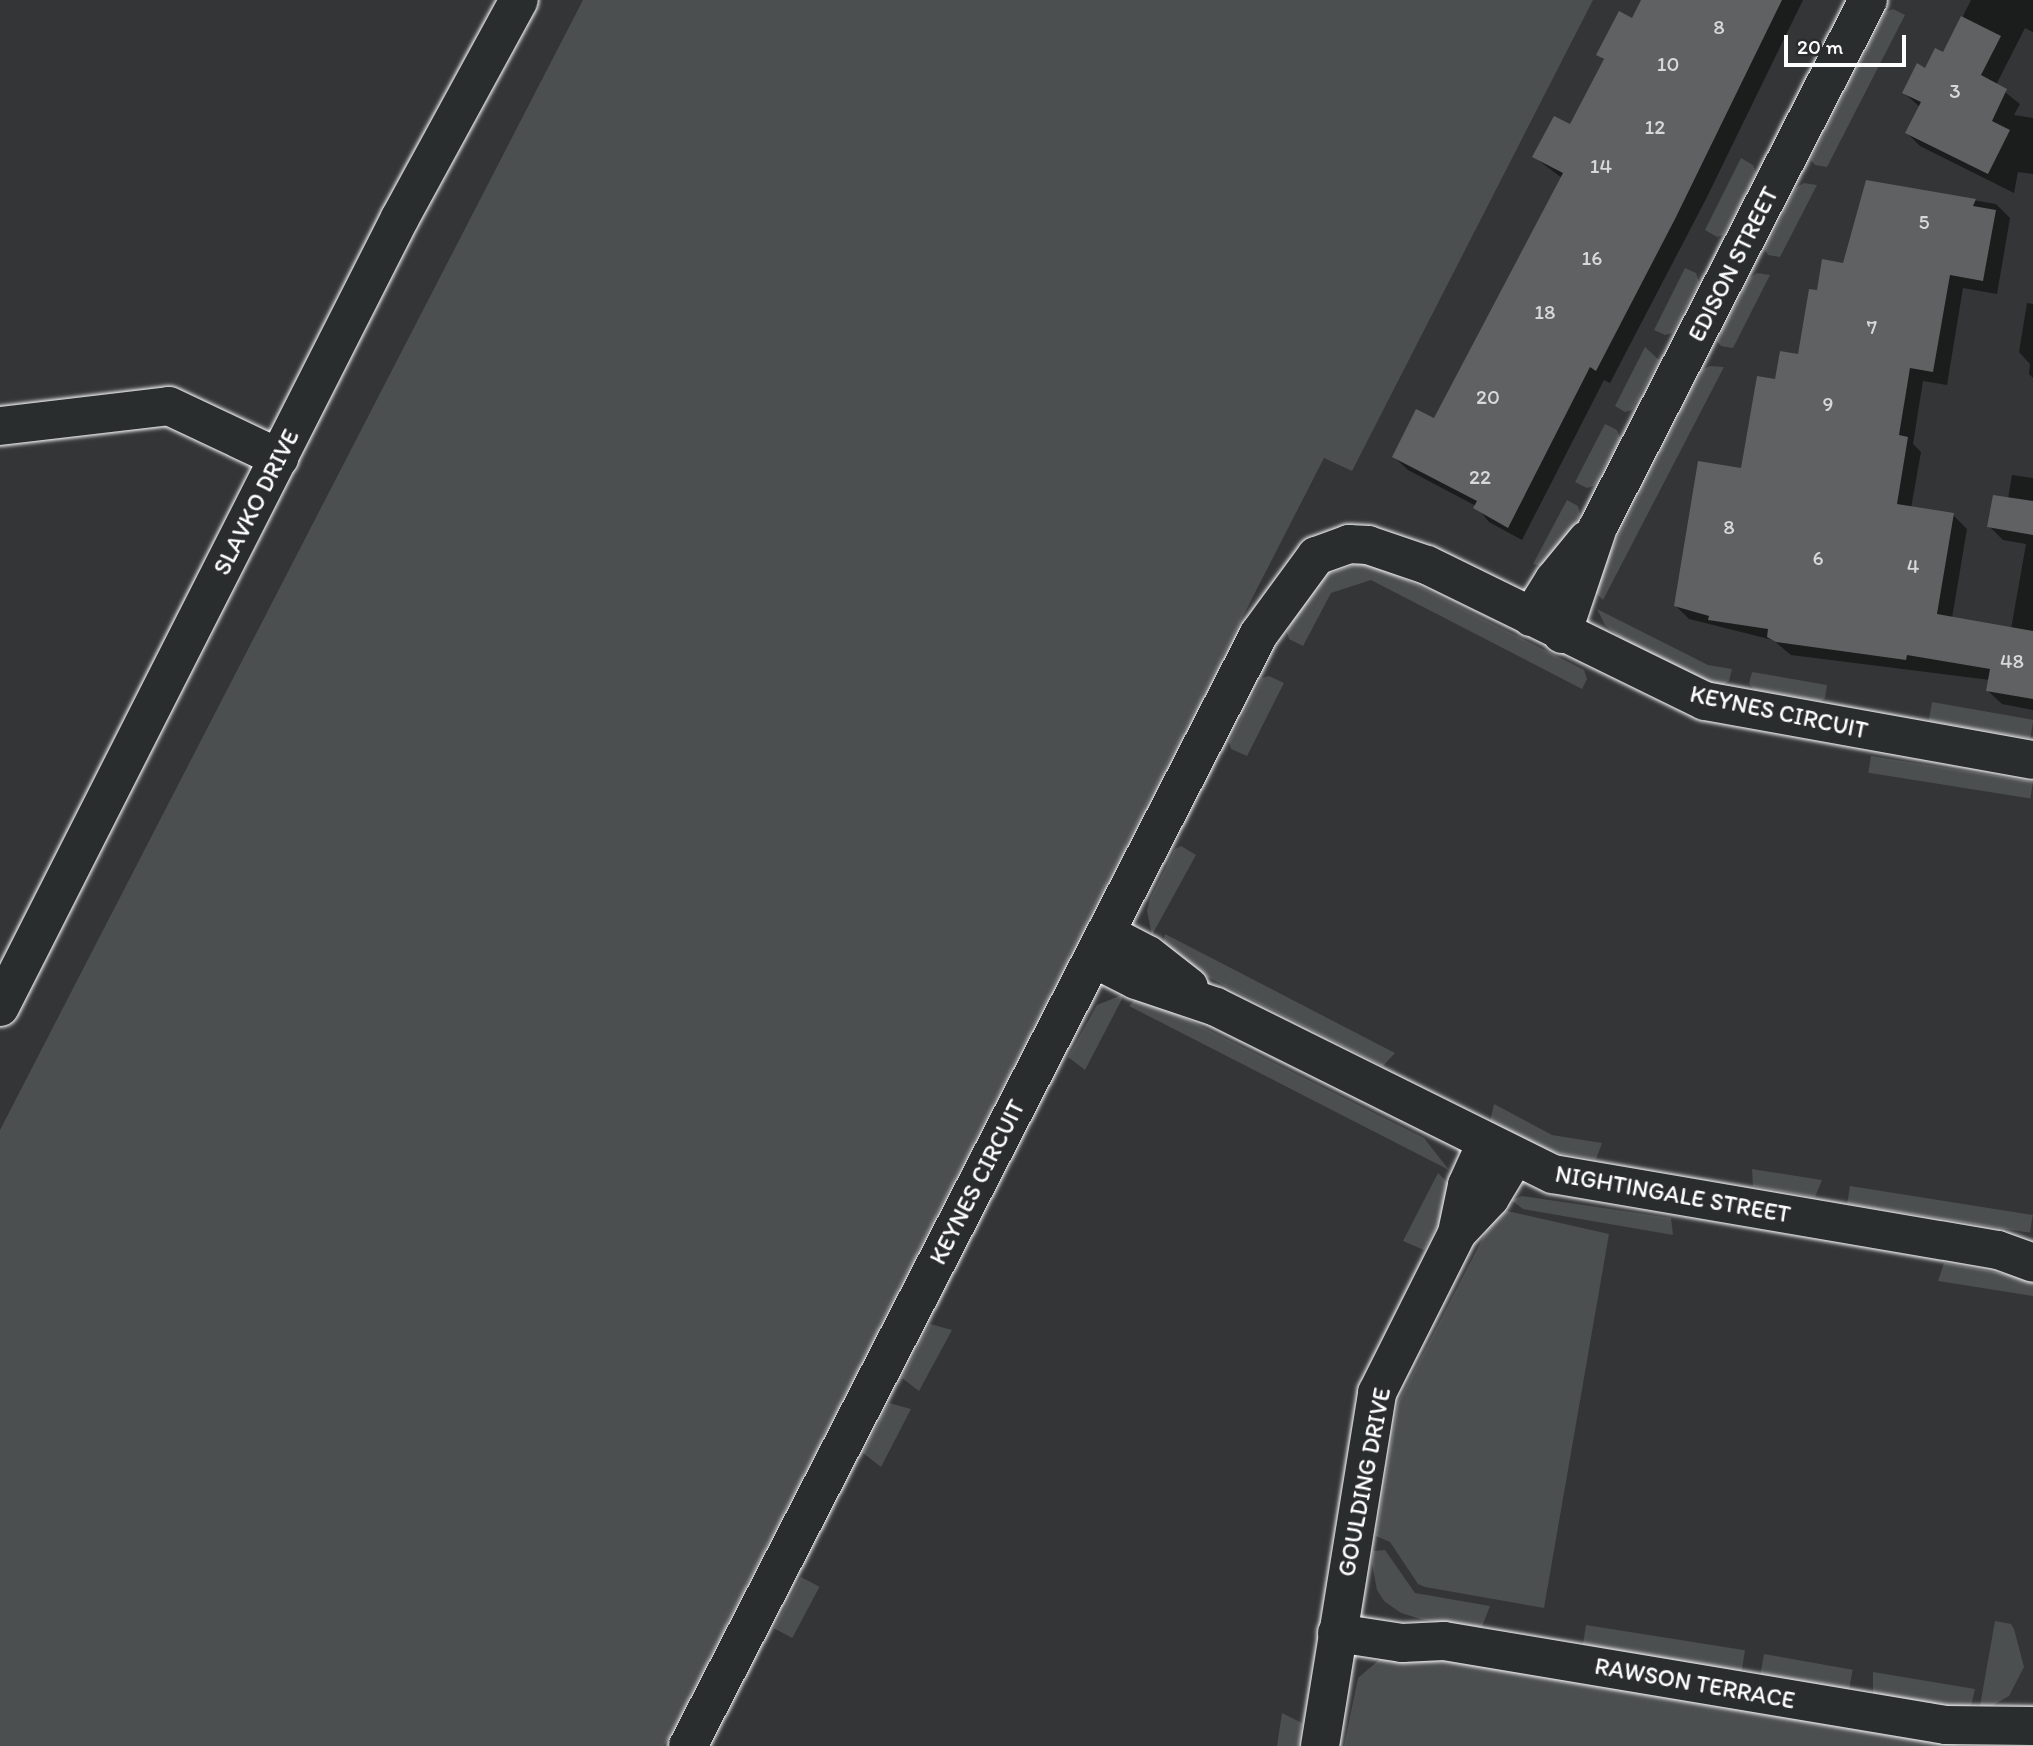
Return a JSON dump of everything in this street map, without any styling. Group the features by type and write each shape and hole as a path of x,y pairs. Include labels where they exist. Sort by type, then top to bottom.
{"street":[{"name":"SLAVKO DRIVE","path":"0,1007 400,218 519,0"},
{"name":"EDISON STREET","path":"1547,625 1868,0"},
{"path":"0,426 169,406 279,458"},
{"name":"KEYNES CIRCUIT","path":"688,1746 1268,618 1275,578 1286,557 1299,541 1329,523 1346,521 1379,529 1427,565 1705,701 2033,760"},
{"name":"NIGHTINGALE STREET","path":"1099,945 1148,955 1216,1007 1500,1151 1570,1178 2015,1249 2033,1263"},
{"name":"GOULDING DRIVE","path":"1320,1746 1338,1621 1377,1393 1457,1233 1467,1185 1500,1151"},
{"name":"RAWSON TERRACE","path":"1338,1621 1402,1643 1444,1641 1946,1725 2033,1726"},
{"name":"RAWSON TERRACE","path":"1946,1725 2000,1746"}],"shaded area":[{"path":"583,0 1593,0 1352,471 1324,458 664,1746 0,1746 0,1130"},
{"path":"1893,9 1905,15 1827,167 1815,165 1811,160 1886,12"},
{"path":"1741,158 1753,165 1756,173 1723,235 1717,237 1705,230"},
{"path":"1804,183 1817,185 1780,257 1768,255 1765,250 1797,187"},
{"path":"1685,268 1696,273 1699,282 1672,333 1665,335 1654,330"},
{"path":"1757,273 1770,275 1733,348 1721,346 1717,341 1750,278"},
{"path":"1645,347 1659,360 1632,410 1625,412 1615,406"},
{"path":"1710,366 1724,367 1603,600 1594,591 1603,567 1703,369"},
{"path":"1605,424 1617,430 1620,438 1594,486 1587,488 1575,482"},
{"path":"1567,500 1578,506 1580,514 1562,550 1546,567 1533,564"},
{"path":"1359,563 1383,568 1584,670 1587,679 1582,689 1371,580 1331,593 1303,646 1289,639 1287,632 1305,594 1323,576"},
{"path":"1597,609 1708,665 1732,669 1729,681 1723,685 1708,682 1626,642 1605,625"},
{"path":"1752,672 1827,685 1825,698 1821,701 1754,689 1749,684"},
{"path":"1269,676 1284,683 1247,756 1231,749 1229,742 1262,678"},
{"path":"1932,702 2033,720 2030,739 1929,721"},
{"path":"1871,756 2033,782 2030,798 1868,773"},
{"path":"1181,846 1196,855 1152,935 1147,911 1150,899 1175,849"},
{"path":"1165,934 1395,1053 1383,1066 1192,969 1162,951"},
{"path":"1122,995 1085,1070 1068,1057 1097,1005"},
{"path":"1139,995 1424,1138 1449,1170 1129,1006"},
{"path":"1494,1104 1552,1135 1602,1143 1596,1159 1552,1152 1490,1122"},
{"path":"1752,1169 1822,1180 1815,1197 1753,1186"},
{"path":"1438,1173 1451,1186 1446,1209 1424,1250 1403,1241"},
{"path":"1850,1186 2033,1215 2030,1233 1847,1204"},
{"path":"1522,1196 1671,1218 1673,1235 1523,1209 1511,1200"},
{"path":"1498,1209 1609,1234 1544,1608 1418,1584 1390,1542 1376,1536 1398,1402"},
{"path":"1944,1263 2033,1279 2033,1296 1938,1281"},
{"path":"930,1324 952,1330 919,1391 902,1378"},
{"path":"889,1403 911,1409 881,1467 863,1453"},
{"path":"1385,1550 1415,1593 1490,1606 1481,1629 1424,1620 1401,1613 1384,1601 1377,1590 1372,1564 1373,1551"},
{"path":"801,1577 820,1587 792,1638 774,1628"},
{"path":"1995,1621 2011,1624 2024,1667 2009,1696 1983,1711 1980,1706"},
{"path":"1586,1625 1745,1650 1742,1672 1583,1647"},
{"path":"1414,1652 1958,1746 1344,1746 1358,1678 1386,1654"},
{"path":"1764,1654 1853,1670 1849,1692 1760,1677"},
{"path":"1873,1672 1975,1689 1972,1702 1967,1712 1873,1695"},
{"path":"1282,1713 1302,1723 1298,1746 1277,1746"}],"building":[{"path":"1641,0 1782,0 1675,219 1596,371 1590,367 1508,528 1473,508 1477,501 1392,457 1416,409 1434,418 1563,173 1532,157 1554,116 1570,124 1604,59 1596,55 1619,11 1632,18"},
{"path":"1961,16 2001,36 1981,75 2007,89 1992,121 2010,130 1988,174 1905,133 1921,102 1902,93 1917,63 1925,68 1935,48 1943,52"},
{"path":"1866,180 1976,199 1973,206 1996,210 1983,281 1950,275 1933,372 1910,368 1899,435 1908,437 1897,504 1954,513 1937,614 2033,631 2033,699 1986,691 1990,669 1907,655 1906,660 1776,642 1767,637 1768,629 1708,620 1709,616 1674,606 1698,461 1741,468 1757,376 1775,379 1780,351 1798,354 1809,289 1817,290 1822,259 1843,263"},
{"path":"1993,495 2033,501 2033,535 1987,527"}]}
